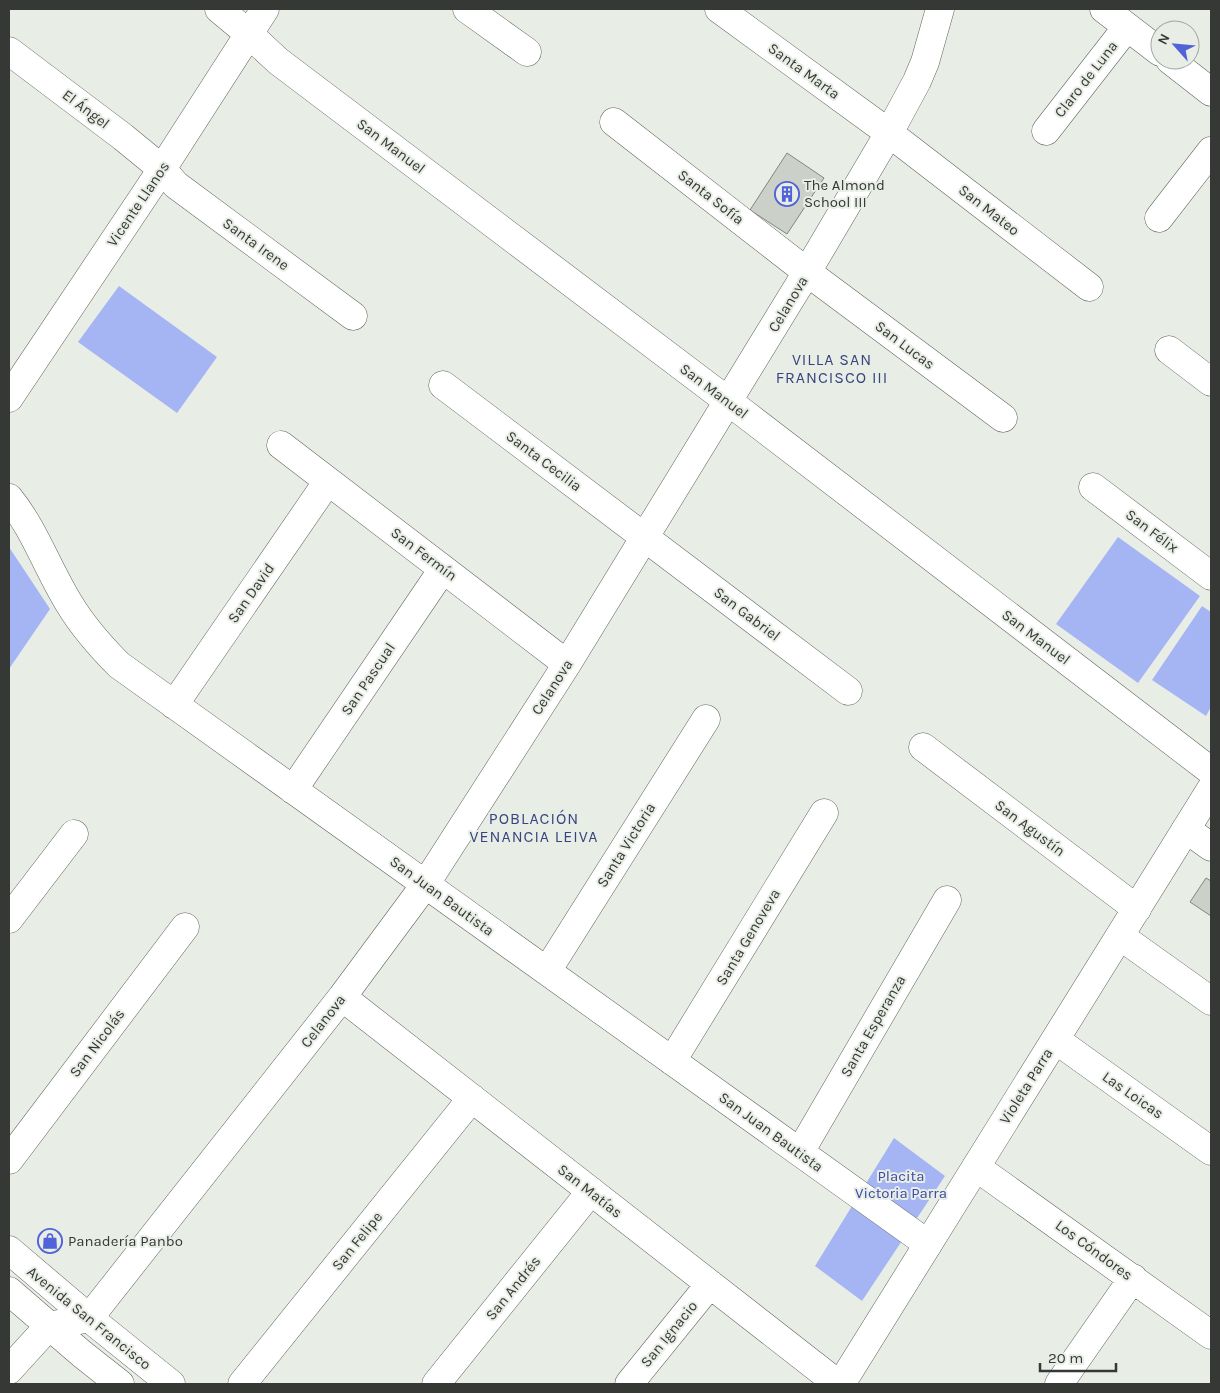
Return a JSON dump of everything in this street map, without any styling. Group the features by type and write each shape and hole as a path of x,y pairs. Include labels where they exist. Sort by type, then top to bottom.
{"street":[{"name":"San Manuel","path":"219,9 278,61 729,401 1211,771"},
{"name":"Vicente Llanos","path":"9,398 162,169 265,9"},
{"path":"466,9 527,52"},
{"name":"Santa Marta","path":"719,9 889,133"},
{"name":"Celanova","path":"89,1318 342,997 425,884 567,664 729,401 889,133 925,62 940,9"},
{"path":"1104,9 1150,44"},
{"name":"Claro de Luna","path":"1046,131 1127,27"},
{"name":"El Ángel","path":"9,51 123,137 162,169"},
{"path":"1183,70 1211,92"},
{"name":"Santa Sofía","path":"614,122 807,272"},
{"name":"San Mateo","path":"889,133 1089,287"},
{"path":"1159,218 1211,151"},
{"name":"Santa Irene","path":"162,169 176,185 353,316"},
{"name":"San Lucas","path":"807,272 1003,418"},
{"path":"1169,350 1211,382"},
{"name":"Santa Cecilia","path":"444,385 645,537"},
{"name":"San Fermín","path":"281,445 567,664"},
{"name":"San David","path":"174,705 328,482"},
{"name":"San Félix","path":"1093,487 1211,576"},
{"name":"San Juan Bautista","path":"9,498 26,523 69,604 84,628 119,665 928,1244"},
{"name":"San Gabriel","path":"645,537 848,691"},
{"name":"San Pascual","path":"293,790 443,569"},
{"name":"Santa Victoria","path":"547,971 706,718"},
{"name":"San Agustín","path":"923,747 1137,908"},
{"name":"Violeta Parra","path":"840,1384 1056,1040 1211,788"},
{"name":"Santa Genoveva","path":"672,1061 824,813"},
{"path":"1186,829 1211,847"},
{"path":"9,919 74,834"},
{"name":"Santa Esperanza","path":"800,1152 947,900"},
{"name":"San Nicolás","path":"9,1160 185,927"},
{"path":"1120,936 1211,1001"},
{"name":"San Matías","path":"342,997 840,1384"},
{"name":"Las Loicas","path":"1056,1040 1211,1150"},
{"name":"San Felipe","path":"242,1384 472,1098"},
{"name":"Los Cóndores","path":"976,1167 1211,1334"},
{"name":"San Andrés","path":"436,1384 591,1191"},
{"name":"Avenida San Francisco","path":"9,1250 171,1384"},
{"path":"1059,1384 1133,1278"},
{"name":"San Ignacio","path":"629,1384 710,1284"},
{"name":"Avenida San Francisco","path":"9,1291 120,1384"},
{"path":"9,1370 49,1326 89,1318"}],"green space":[{"path":"119,286 217,357 177,413 78,342"},
{"path":"1118,537 1200,596 1138,683 1056,624"},
{"path":"9,547 50,609 9,669"},
{"path":"1202,606 1211,612 1211,707 1206,716 1152,680"},
{"name":"Placita Victoria Parra","path":"894,1138 945,1176 862,1301 815,1266"}],"building":[{"name":"The Almond School III","path":"787,153 824,178 787,234 750,210"},
{"path":"1206,878 1211,881 1211,916 1190,902"}],"place":[{"name":"The Almond School III","path":"787,194"},
{"name":"Panadería Panbo","path":"50,1241"}],"district":[{"name":"VILLA SAN FRANCISCO III","path":"832,368"},
{"name":"POBLACIÓN VENANCIA LEIVA","path":"534,827"}]}
